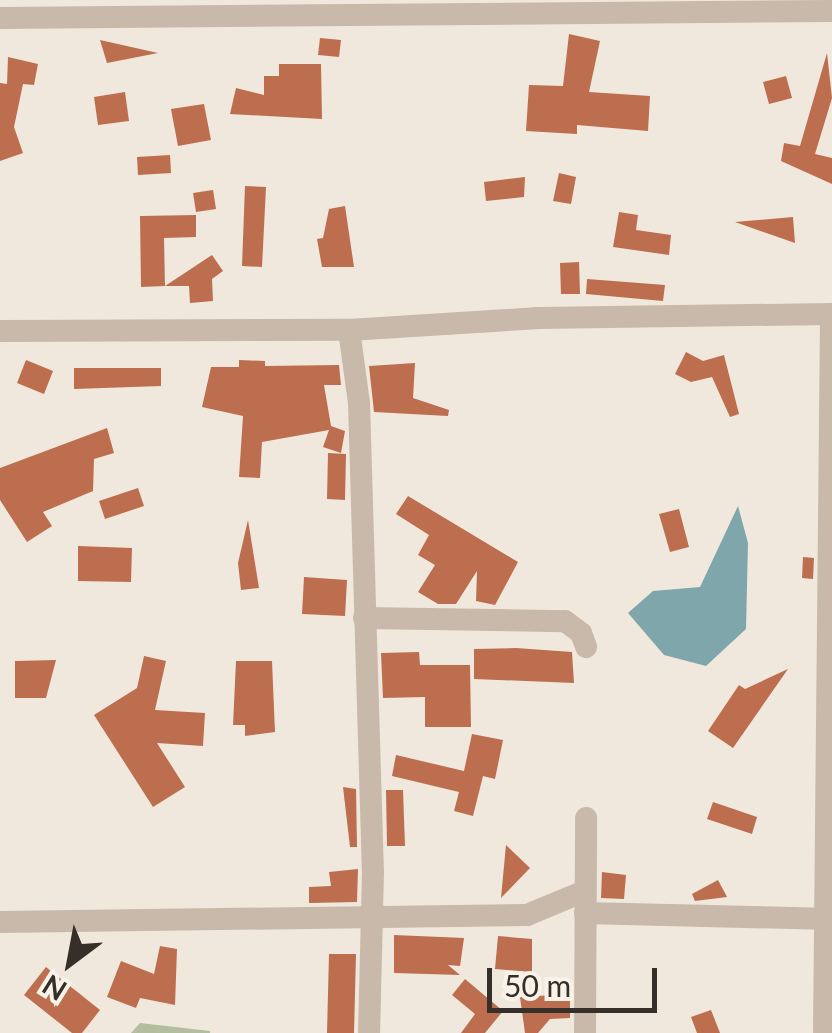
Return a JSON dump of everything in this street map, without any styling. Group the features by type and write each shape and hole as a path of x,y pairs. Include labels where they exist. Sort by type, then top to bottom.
{"street":[{"path":"0,18 356,7 679,5 832,11"},
{"path":"0,331 349,330 539,318 831,314 824,1033"},
{"path":"349,330 359,403 373,917 369,1033"},
{"path":"364,618 565,622 582,633 586,648"},
{"path":"585,1033 586,818"},
{"path":"0,922 527,915 585,902 828,918"}],"green space":[{"path":"140,1023 210,1031 210,1033 131,1033"}],"water":[{"path":"738,506 748,543 746,629 706,666 664,655 628,613 653,591 700,587"}],"building":[{"path":"569,34 600,41 589,92 650,96 648,131 577,125 577,134 526,131 529,85 563,86"},
{"path":"320,38 341,40 339,57 318,55"},
{"path":"100,40 158,53 107,63"},
{"path":"827,53 832,98 815,154 832,158 832,184 781,161 784,143 800,146"},
{"path":"8,57 38,64 34,85 23,84 14,127 23,153 0,161 0,83 7,84"},
{"path":"279,64 321,64 322,119 230,114 236,88 264,95 264,76 279,76"},
{"path":"786,76 792,98 769,104 763,82"},
{"path":"125,92 129,121 98,125 94,97"},
{"path":"204,104 211,140 178,146 171,109"},
{"path":"170,155 171,173 138,175 137,157"},
{"path":"559,173 576,177 571,204 553,201"},
{"path":"525,177 524,197 486,201 484,182"},
{"path":"245,186 266,187 262,267 242,266"},
{"path":"213,190 216,209 196,212 193,193"},
{"path":"345,206 354,267 322,267 317,239 323,238 329,209"},
{"path":"619,212 638,215 636,230 671,235 669,255 613,247"},
{"path":"196,215 196,237 164,238 165,286 141,287 140,216"},
{"path":"793,217 795,243 735,222"},
{"path":"212,255 223,271 212,279 213,301 190,303 189,286 165,286"},
{"path":"579,262 580,294 561,294 560,263"},
{"path":"587,279 665,285 663,301 586,294"},
{"path":"686,352 703,361 724,355 739,414 730,417 712,377 691,382 675,374"},
{"path":"26,360 53,371 44,394 17,383"},
{"path":"239,360 265,361 265,366 339,365 341,385 324,385 331,426 345,431 341,453 323,447 329,430 262,442 260,478 239,477 243,416 202,407 211,367 239,367"},
{"path":"415,363 413,398 449,410 448,416 374,412 369,366"},
{"path":"74,368 161,368 161,386 74,389"},
{"path":"107,428 114,453 94,459 93,491 43,512 52,526 27,542 0,500 0,468"},
{"path":"328,453 346,454 345,500 327,499"},
{"path":"138,488 144,506 105,519 99,501"},
{"path":"408,496 518,562 495,605 476,601 477,571 456,604 438,604 418,592 435,565 418,555 429,535 396,514"},
{"path":"679,509 689,547 670,552 659,514"},
{"path":"248,520 259,588 241,590 238,563"},
{"path":"78,546 132,548 131,582 78,581"},
{"path":"803,557 814,558 813,579 802,578"},
{"path":"304,577 347,580 345,616 302,614"},
{"path":"474,649 572,652 574,683 474,679"},
{"path":"419,652 420,665 470,665 471,727 425,727 425,697 383,698 381,653"},
{"path":"144,656 166,661 155,710 205,713 203,746 157,743 185,787 153,807 94,715 137,688"},
{"path":"56,660 46,698 15,698 15,661"},
{"path":"236,661 272,661 275,732 245,736 245,725 233,725"},
{"path":"788,669 733,748 708,731 739,685 745,689"},
{"path":"472,734 503,740 495,779 483,776 473,816 454,811 459,792 392,776 396,755 464,771"},
{"path":"343,787 356,789 357,847 350,847"},
{"path":"386,790 403,790 405,846 387,846"},
{"path":"713,802 757,817 752,834 707,819"},
{"path":"506,845 530,868 501,898"},
{"path":"358,869 357,902 309,903 309,887 331,886 329,872"},
{"path":"602,872 626,875 624,899 601,898"},
{"path":"718,880 727,897 695,901 692,894"},
{"path":"394,935 464,938 460,966 448,965 460,975 394,973"},
{"path":"498,936 532,939 532,972 495,969"},
{"path":"160,946 177,949 175,1005 140,998 136,1008 107,997 121,961 154,974"},
{"path":"329,954 356,954 354,1033 327,1033"},
{"path":"46,967 100,1010 82,1033 72,1033 24,995"},
{"path":"465,979 503,1011 485,1033 461,1033 475,1014 452,995"},
{"path":"570,994 570,1018 550,1019 538,1033 525,1033 520,997"},
{"path":"711,1010 720,1033 697,1033 691,1017"}]}
